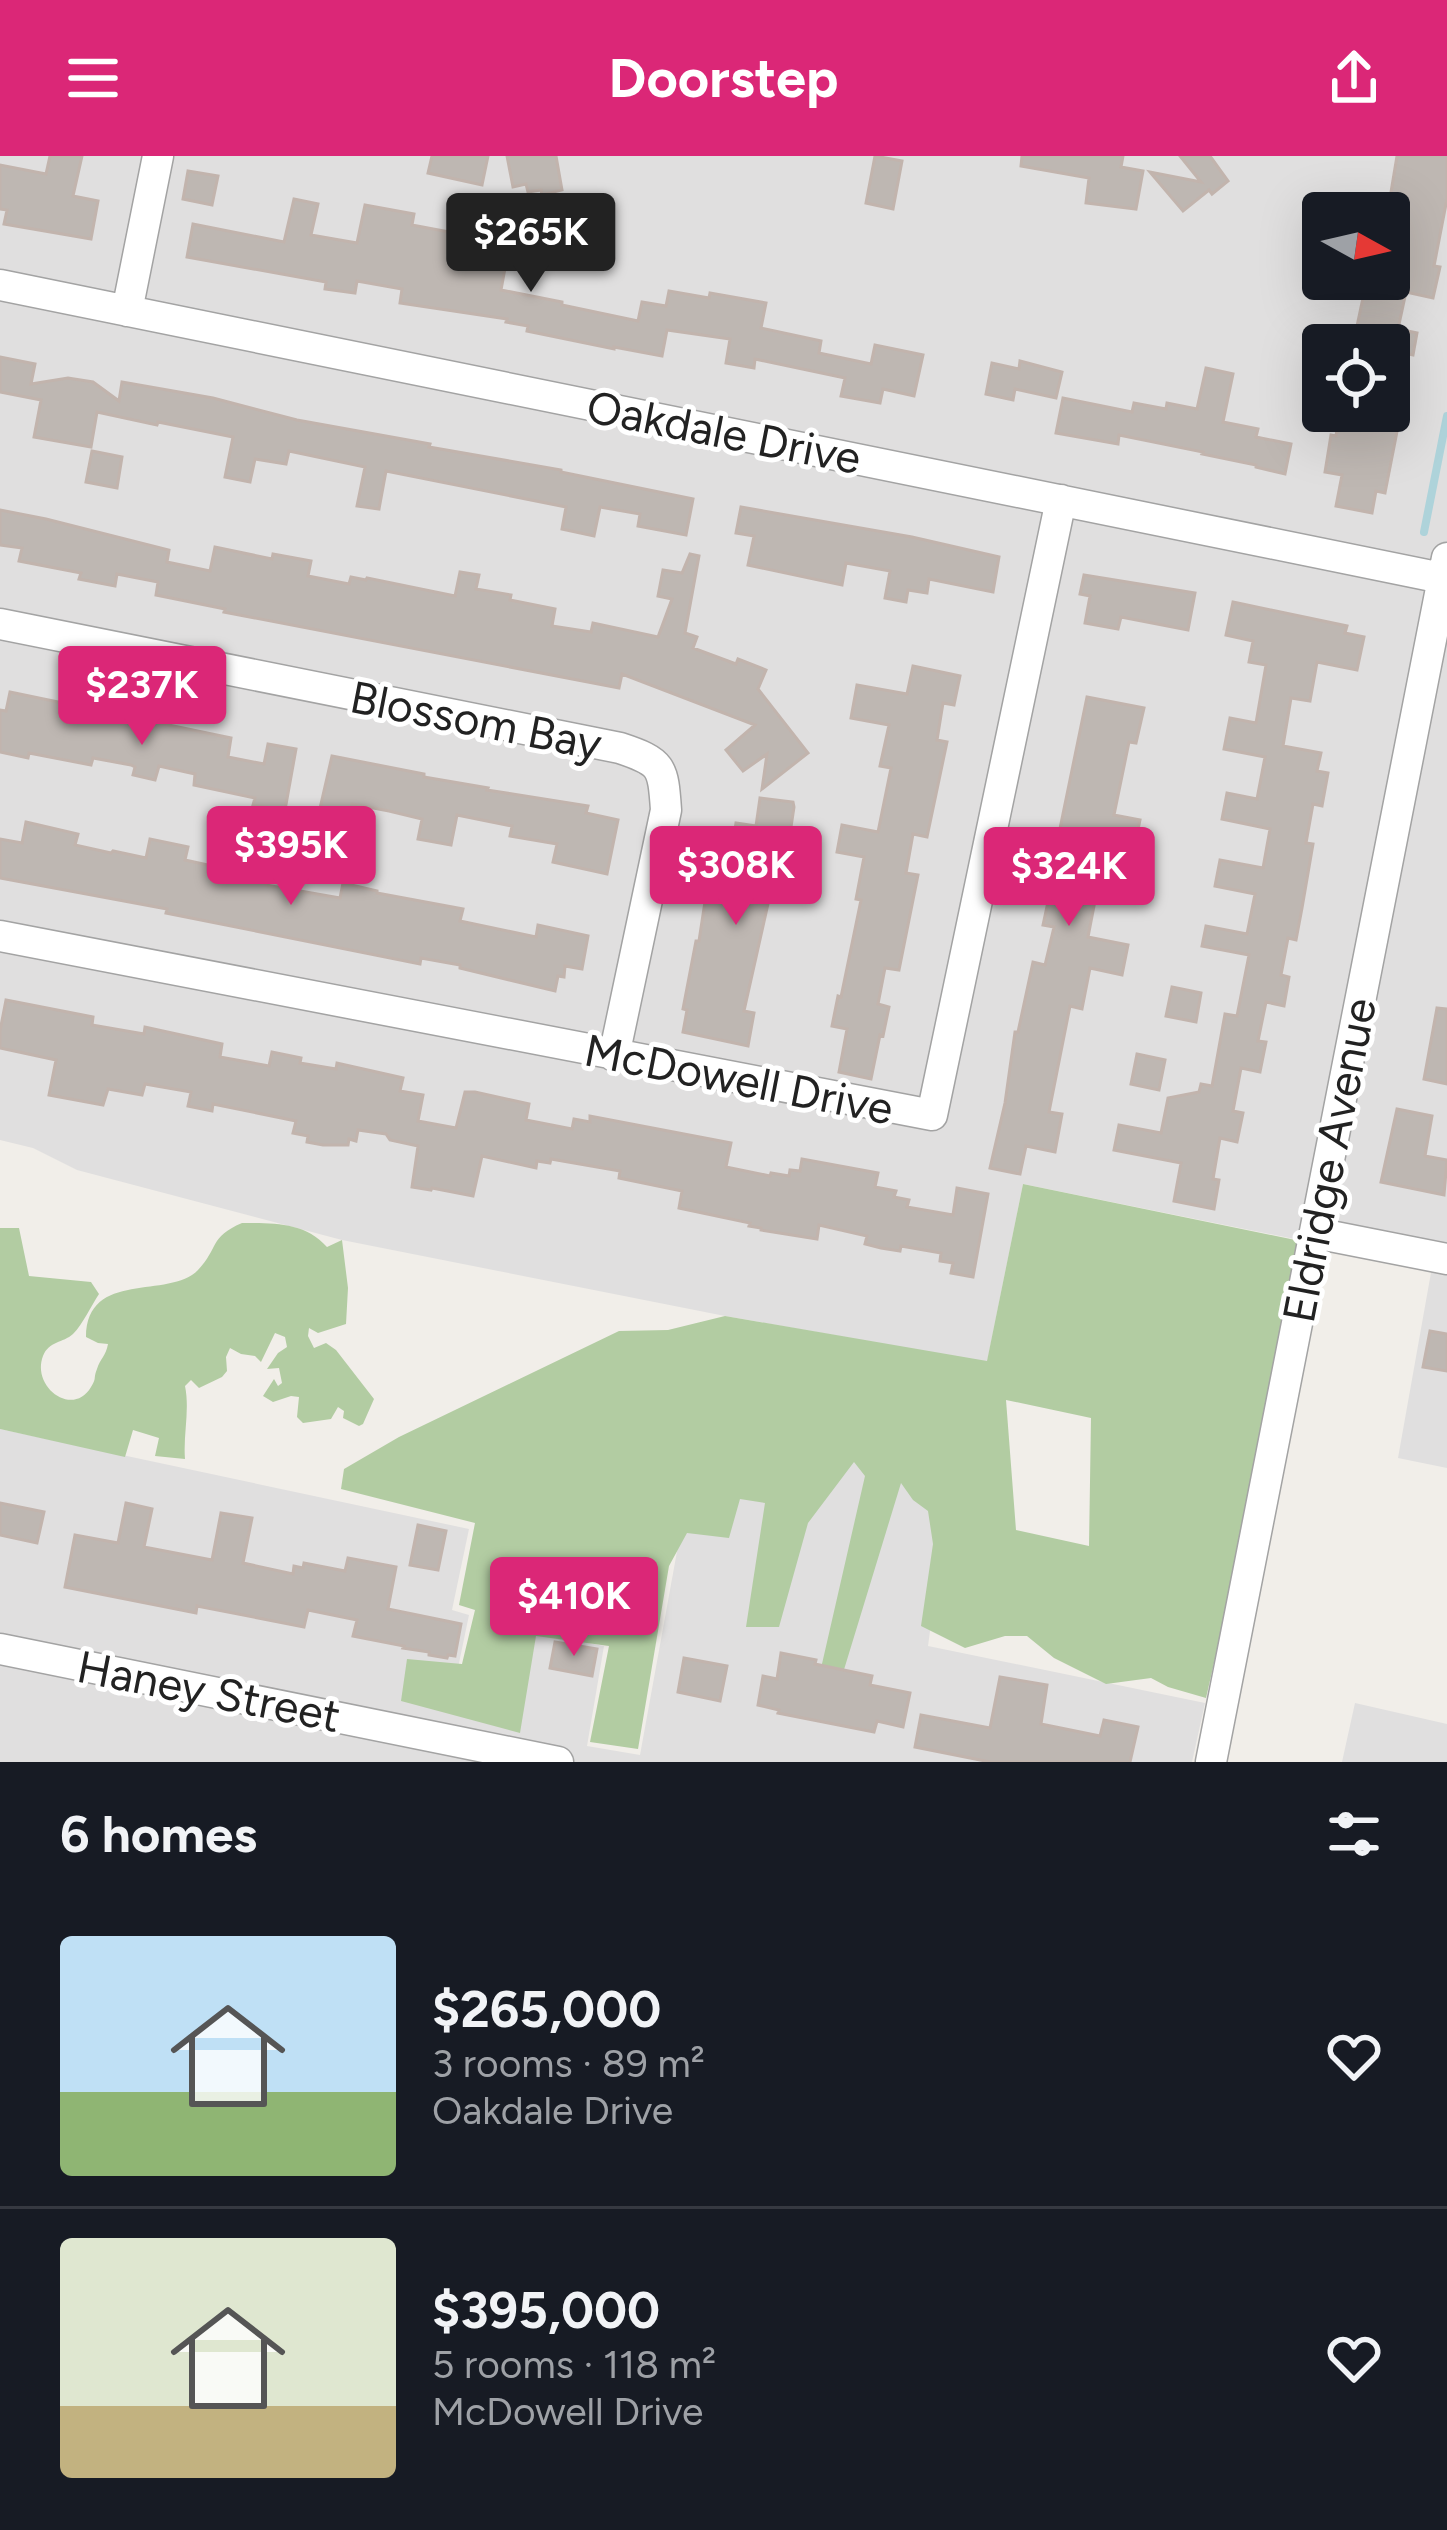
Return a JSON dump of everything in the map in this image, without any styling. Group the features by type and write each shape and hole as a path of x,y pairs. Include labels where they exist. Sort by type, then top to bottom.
{"street":[{"path":"127,310 158,156"},
{"name":"Oakdale Drive","path":"0,285 1061,500 1446,571"},
{"name":"McDowell Drive","path":"0,936 932,1115 1061,500"},
{"name":"Eldridge Avenue","path":"1211,1762 1446,571"},
{"name":"Blossom Bay","path":"0,624 597,744 646,757 659,766 666,810 614,1056"},
{"path":"1315,1233 1447,1259"},
{"name":"Haney Street","path":"0,1649 558,1762"}],"shaded area":[{"path":"0,156 1447,156 1447,1468 1398,1458 1432,1267 1023,1184 987,1362 342,1240 77,1170 33,1148 0,1140"},
{"path":"0,1429 469,1529 452,1610 469,1615 449,1711 532,1632 604,1646 587,1746 640,1755 688,1491 833,1451 915,1468 945,1518 928,1646 1205,1703 1192,1762 0,1762"},
{"path":"1355,1703 1447,1724 1447,1762 1342,1762"}],"green space":[{"path":"1023,1184 1310,1243 1206,1698 1151,1678 1106,1684 1054,1658 1027,1636 1005,1636 965,1648 921,1626 933,1544 928,1511 901,1483 839,1686 819,1677 865,1476 854,1462 808,1523 779,1627 746,1627 765,1503 740,1499 729,1538 687,1533 669,1566 638,1749 590,1742 609,1646 536,1636 520,1733 401,1701 407,1659 462,1664 475,1610 459,1605 475,1523 341,1489 344,1469 399,1437 619,1331 668,1330 725,1316 987,1361","holes":["1006,1400 1091,1418 1089,1546 1016,1530"]},
{"path":"242,1223 299,1228 327,1247 342,1240 348,1288 346,1324 318,1333 309,1328 308,1336 314,1348 326,1343 336,1350 374,1399 363,1424 343,1418 344,1411 338,1407 331,1419 303,1423 297,1417 299,1397 273,1402 263,1396 274,1379 278,1386 282,1383 279,1368 267,1369 287,1347 285,1337 275,1333 261,1362 230,1348 222,1377 199,1388 191,1380 185,1386 185,1459 155,1456 159,1438 133,1430 125,1457 0,1429 0,1228 19,1228 29,1276 91,1282 99,1294 73,1334 43,1356 41,1368 48,1388 74,1400 91,1387 107,1348 108,1344 86,1337 90,1316 100,1302 132,1289 185,1279 205,1262 224,1233"}],"building":[{"path":"50,156 82,156 73,196 98,201 91,239 4,224 7,210 0,209 0,165 46,174"},
{"path":"432,156 488,156 482,185 428,173"},
{"path":"507,156 556,156 562,190 542,195 541,190 528,192 526,184 513,187"},
{"path":"875,156 902,161 893,209 866,203"},
{"path":"1022,156 1123,156 1121,167 1143,171 1136,209 1086,203 1089,178 1021,166"},
{"path":"1180,156 1210,156 1228,181 1183,211 1150,172 1201,182"},
{"path":"1397,156 1447,156 1447,199 1433,298 1410,293 1410,192 1391,192"},
{"path":"188,171 218,176 212,205 183,199"},
{"path":"294,199 318,204 311,235 357,243 365,205 414,214 412,225 490,235 487,248 508,252 501,290 562,305 638,321 642,302 666,306 669,291 766,303 761,328 821,341 819,353 871,364 875,345 923,355 914,396 883,389 880,403 841,396 845,378 755,359 754,368 726,363 730,339 667,330 662,356 614,349 527,331 528,326 507,319 400,303 402,289 357,281 355,293 325,289 326,282 187,257 193,224 284,242"},
{"path":"1363,300 1404,300 1399,324 1357,324"},
{"path":"1410,332 1417,333 1410,354"},
{"path":"0,357 35,364 31,384 68,378 93,382 119,401 122,382 693,499 686,535 638,526 640,514 600,507 594,536 562,529 566,507 386,471 379,509 357,506 365,467 289,451 286,464 255,459 250,482 225,477 233,437 97,412 91,447 34,437 41,400 0,392"},
{"path":"1020,361 1062,372 1056,398 1015,389 1013,400 986,394 992,363 1019,369"},
{"path":"1206,368 1233,374 1223,422 1258,429 1256,437 1291,444 1285,474 1119,435 1118,444 1056,433 1063,398 1132,412 1134,403 1197,409"},
{"path":"1337,432 1397,432 1385,493 1376,491 1372,513 1336,506 1342,475 1325,472 1331,435"},
{"path":"92,451 122,457 117,488 86,482"},
{"path":"741,507 999,557 993,592 929,579 927,593 908,590 906,602 885,598 890,571 846,563 842,585 748,565 754,536 736,533"},
{"path":"0,510 169,550 167,562 210,571 215,547 272,559 273,554 311,561 308,576 349,584 351,577 367,578 455,596 460,572 479,575 476,589 555,609 552,626 591,632 593,623 658,637 672,599 658,596 663,570 682,573 690,554 699,556 685,633 697,637 693,648 766,670 758,689 808,753 762,789 767,754 743,771 726,750 755,725 622,674 619,688 224,612 156,595 158,582 117,574 115,586 79,579 81,573 19,561 22,548 0,545"},
{"path":"1084,575 1195,593 1188,630 1121,617 1118,629 1085,623 1090,596 1080,594"},
{"path":"1233,602 1347,626 1345,633 1364,637 1357,670 1317,662 1310,701 1291,698 1283,746 1321,753 1317,771 1328,773 1322,806 1313,804 1306,843 1313,844 1302,908 1296,940 1288,938 1281,975 1289,977 1284,1006 1266,1002 1258,1041 1266,1042 1260,1072 1241,1068 1233,1111 1243,1113 1237,1142 1220,1138 1214,1209 1174,1201 1181,1163 1114,1150 1119,1125 1161,1133 1168,1098 1199,1092 1201,1084 1212,1086 1225,1014 1237,1016 1249,955 1202,946 1206,926 1247,934 1255,894 1215,886 1220,860 1263,868 1270,829 1222,819 1227,793 1257,799 1265,757 1224,749 1230,718 1256,723 1266,665 1249,662 1253,641 1226,635"},
{"path":"913,666 960,676 954,705 943,703 937,740 947,742 927,837 913,834 906,873 918,875 899,970 885,968 878,1004 889,1007 871,1079 839,1072 847,1029 832,1026 861,900 856,899 864,857 837,852 842,825 878,832 891,768 880,766 889,725 851,718 857,685 907,694"},
{"path":"10,692 231,738 228,757 264,764 268,744 296,749 285,810 253,805 255,798 194,785 195,774 159,766 155,780 133,775 131,765 93,758 91,765 0,752 0,710 6,711"},
{"path":"1087,697 1144,708 1136,743 1129,742 1114,815 1140,820 1136,839 1119,835 1111,877 1100,875 1088,937 1128,945 1122,975 1090,968 1082,1009 1070,1006 1049,1112 1062,1114 1055,1152 1026,1146 1020,1174 990,1168 1033,962 1045,965 1054,927 1043,925 1048,887"},
{"path":"332,756 487,790 588,806 586,813 618,820 607,874 553,862 557,844 510,836 512,826 457,815 451,845 418,839 422,819 389,811 352,804 348,823 318,817"},
{"path":"760,798 793,802 794,807 786,860 778,859 744,1011 754,1013 748,1046 683,1032 687,1010 683,1009 708,882 726,886 736,823 756,826"},
{"path":"26,822 78,834 75,845 111,853 146,858 150,839 188,847 185,860 267,878 266,885 340,898 343,883 463,909 460,921 536,937 538,925 588,936 582,969 565,966 555,991 460,965 421,958 420,964 0,878 0,839 22,843"},
{"path":"1172,987 1201,993 1196,1022 1166,1016"},
{"path":"6,1000 93,1017 92,1025 144,1034 145,1027 222,1044 220,1057 269,1066 272,1052 301,1058 300,1063 336,1069 337,1063 403,1078 400,1091 423,1095 418,1121 456,1128 465,1092 475,1092 529,1104 526,1120 572,1129 574,1119 590,1122 590,1116 731,1143 726,1167 770,1176 800,1171 802,1159 878,1173 875,1187 896,1191 894,1197 909,1200 907,1207 953,1215 957,1188 988,1194 973,1277 951,1273 953,1263 940,1261 941,1253 901,1246 900,1251 881,1248 865,1244 867,1236 819,1225 817,1239 761,1230 750,1223 679,1208 682,1191 619,1178 620,1171 551,1159 550,1163 537,1161 536,1168 482,1156 473,1196 412,1187 418,1146 390,1140 386,1134 358,1130 356,1141 349,1139 348,1145 307,1142 308,1136 293,1133 296,1121 213,1104 212,1111 188,1106 191,1092 145,1084 142,1095 108,1089 103,1105 49,1095 56,1060 0,1048"},
{"path":"1437,1008 1447,1009 1447,1084 1424,1079"},
{"path":"1137,1054 1165,1060 1159,1090 1131,1084"},
{"path":"1397,1109 1432,1116 1425,1156 1447,1160 1444,1195 1381,1182"},
{"path":"1430,1331 1447,1334 1447,1371 1423,1367"},
{"path":"0,1503 44,1512 37,1543 0,1535"},
{"path":"126,1503 152,1509 144,1547 212,1560 221,1513 252,1518 243,1563 293,1574 294,1566 303,1568 304,1563 345,1571 348,1558 396,1567 388,1609 461,1624 455,1656 429,1655 353,1636 357,1620 308,1610 304,1627 197,1606 196,1613 65,1587 75,1535 118,1543"},
{"path":"418,1525 446,1531 438,1570 410,1565"},
{"path":"555,1642 597,1649 592,1676 550,1668"},
{"path":"781,1653 872,1676 870,1685 910,1693 903,1727 877,1721 874,1732 758,1705 763,1676 777,1679"},
{"path":"684,1658 727,1666 720,1701 678,1692"},
{"path":"1000,1677 1047,1685 1041,1724 1100,1736 1104,1720 1138,1727 1130,1762 990,1762 915,1747 921,1715 990,1728"}],"waterway":[{"path":"1424,532 1447,416"}]}
